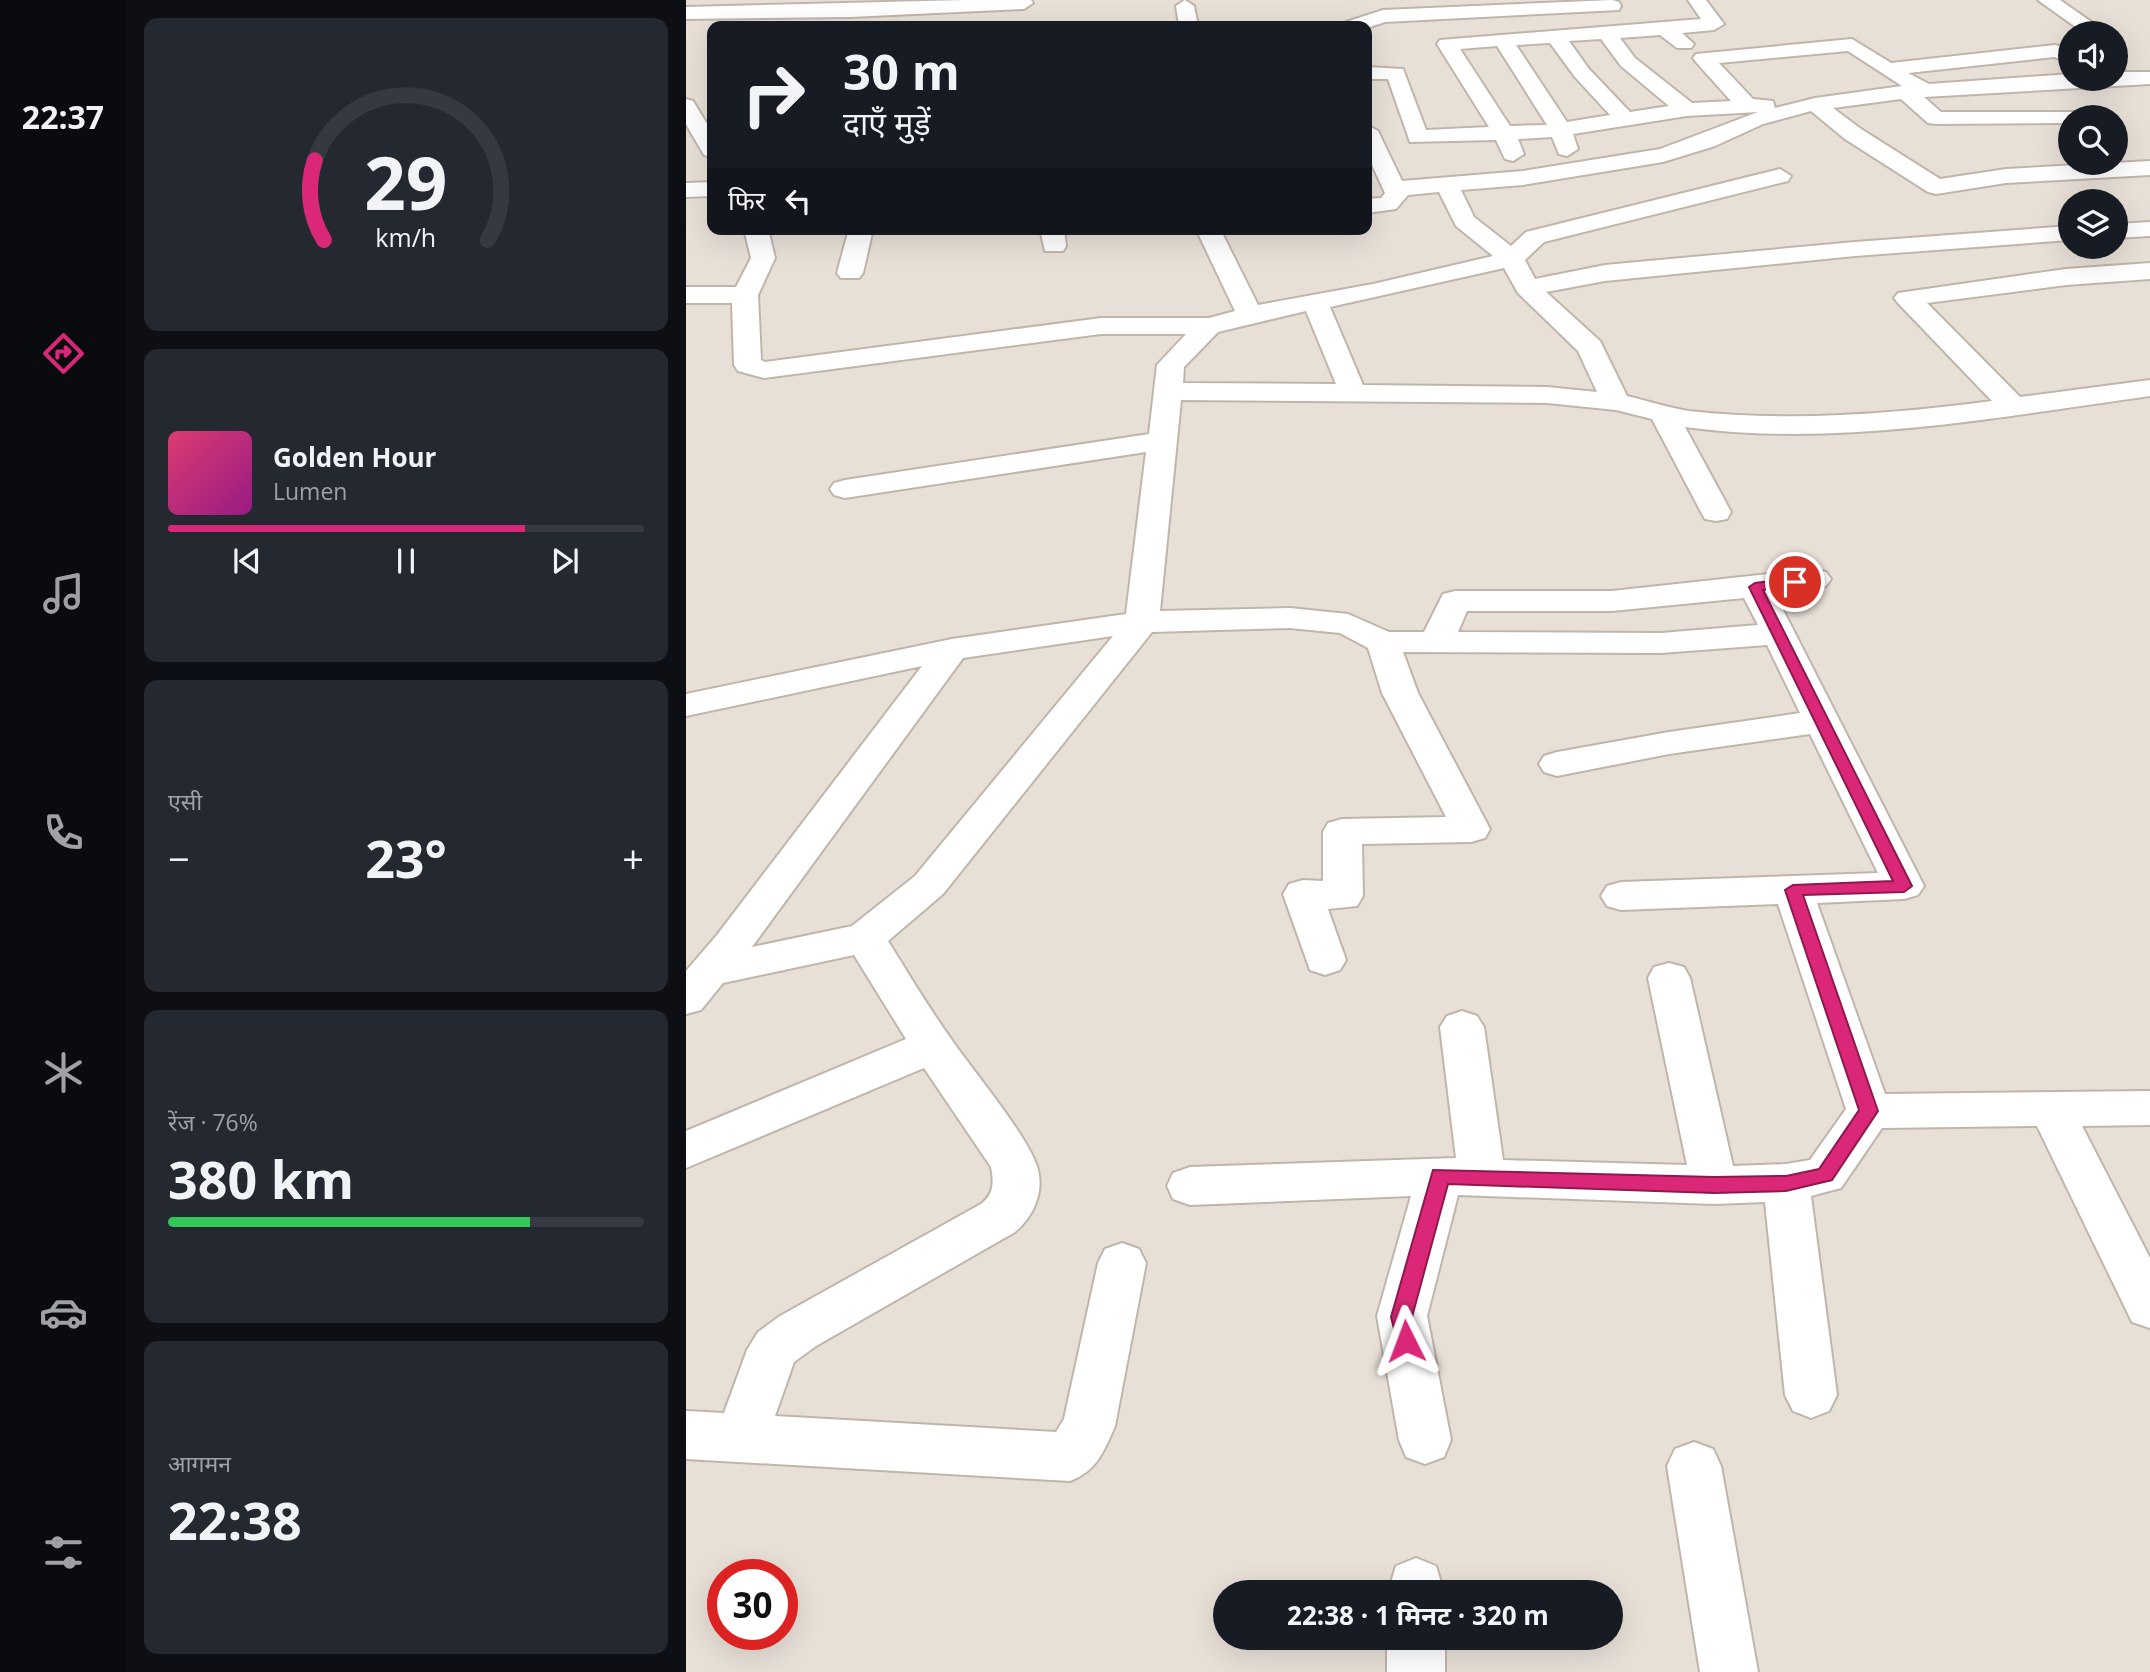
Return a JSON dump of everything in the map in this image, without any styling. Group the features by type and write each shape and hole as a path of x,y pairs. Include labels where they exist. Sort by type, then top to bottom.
{"street":[{"path":"1523,178 1504,133 1447,44 1714,24 1697,0"},
{"path":"2047,0 2079,21"},
{"path":"693,12 1024,3"},
{"path":"952,4 958,21"},
{"path":"1185,6 1188,21"},
{"path":"1361,21 1382,8 1612,6"},
{"path":"1664,29 1703,58 1746,104"},
{"path":"1606,33 1628,62 1687,110"},
{"path":"1556,37 1582,73 1624,118"},
{"path":"1503,40 1560,128 1575,171"},
{"path":"1703,58 1852,45 1916,92 1936,118 2058,117"},
{"path":"1886,69 2058,52"},
{"path":"1372,63 1396,73 1418,137 1560,128 1746,104 1805,106 1936,187 2006,176 2150,168"},
{"path":"2128,74 2146,69"},
{"path":"1394,188 1523,178 1663,155 1707,141 1755,119 1805,106 1916,92 2058,83"},
{"path":"690,95 707,138"},
{"path":"1372,142 1397,194 1388,204 1372,206"},
{"path":"1520,274 1535,237 1596,241 1780,176"},
{"path":"1447,185 1465,221 1590,347 1616,402"},
{"path":"686,190 707,189"},
{"path":"2128,230 2150,229"},
{"path":"757,235 763,258 746,295 748,365 764,370 1101,326 1209,326 1250,315 1373,292 1520,274 1628,271 2058,234"},
{"path":"850,273 860,235"},
{"path":"1211,235 1250,315"},
{"path":"1596,241 1628,271"},
{"path":"2014,407 1907,298 2066,277 2150,271"},
{"path":"686,295 746,295"},
{"path":"1315,302 1353,393"},
{"path":"704,968 865,938 929,885 1142,622 1171,365 1209,326"},
{"path":"1168,391 1547,395 1616,402 1687,419 1782,426 1944,416 2150,388"},
{"path":"1663,413 1716,512"},
{"path":"845,489 1162,441"},
{"path":"1436,643 1455,601 1612,601 1815,579"},
{"path":"1621,896 1904,886 1755,587"},
{"path":"686,705 952,649 1142,622 1290,618 1348,624 1383,642 1661,643 1779,635"},
{"path":"1325,960 1303,894 1343,896 1342,832 1471,829 1400,693 1383,642"},
{"path":"704,968 952,649"},
{"path":"1557,764 1669,743 1822,721"},
{"path":"1793,890 1869,1111"},
{"path":"742,1439 765,1366 776,1347 809,1324 998,1218 1006,1212 1015,1198 1018,1179 1013,1162 932,1046 865,938"},
{"path":"1669,978 1714,1185"},
{"path":"1424,1440 1402,1317 1461,1176 1462,1027"},
{"path":"686,1150 932,1046"},
{"path":"1869,1111 2150,1108"},
{"path":"2051,1109 2150,1305"},
{"path":"1190,1186 1461,1176 1714,1185 1786,1183 1825,1175 1869,1111"},
{"path":"1786,1183 1811,1395"},
{"path":"686,1436 1070,1457 1089,1426 1122,1263"},
{"path":"1694,1466 1730,1672"},
{"path":"1416,1650 1416,1672"}],"shaded area":[{"path":"686,0 2150,0 2150,1672 686,1672"}],"route":[{"path":"1406,1341 1402,1317 1440,1176 1714,1185 1786,1183 1825,1175 1869,1111 1793,890 1904,886 1755,587 1795,582"}]}
